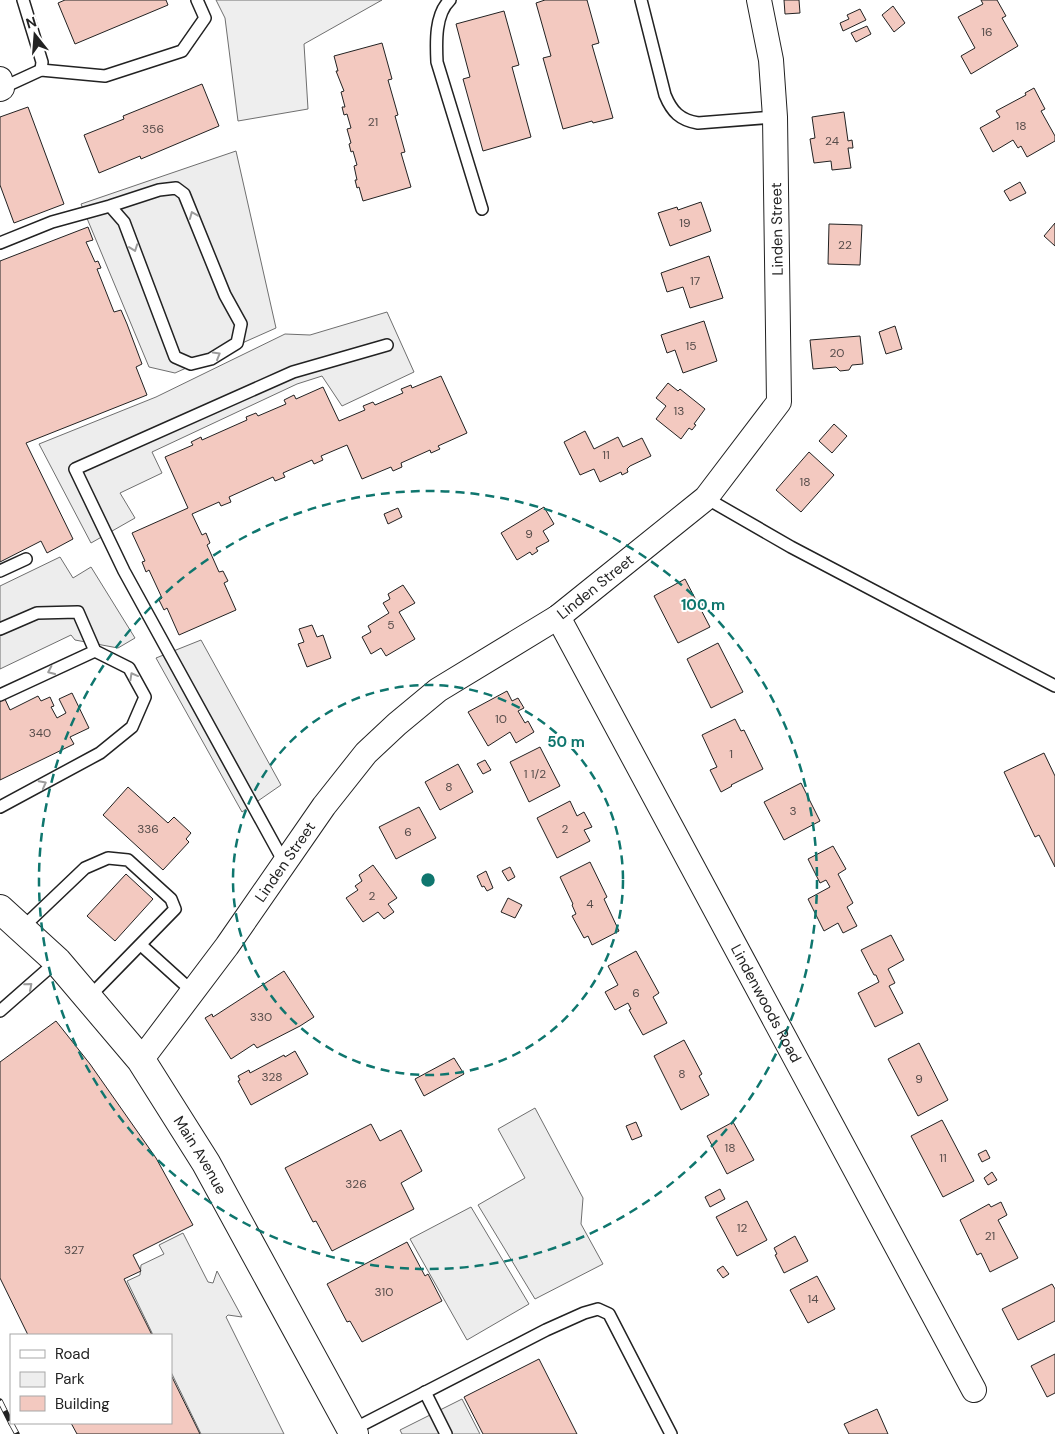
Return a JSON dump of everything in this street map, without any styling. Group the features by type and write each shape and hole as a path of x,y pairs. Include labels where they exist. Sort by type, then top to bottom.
{"main road":[{"name":"Main Avenue","path":"0,909 57,961 141,1060 206,1163 353,1432"}],"street":[{"name":"Linden Street","path":"141,1060 228,946 324,806 360,760 397,724 438,690 558,617 706,498 779,402 775,117 771,60 759,0"},
{"name":"Lindenwoods Road","path":"558,617 974,1390"}],"lane":[{"path":"24,0 42,62 41,70"},
{"path":"1,85 41,70 105,76 182,50 205,18 197,0"},
{"path":"450,0 444,6 441,14 436,48 437,62 482,209"},
{"path":"641,0 665,96 670,107 678,116 698,123 775,117"},
{"path":"0,243 52,222 159,190 176,188 184,194 225,295 241,324 237,343 211,359 191,364 174,357 124,222 110,206"},
{"path":"285,864 124,571 75,469 293,372 386,345"},
{"path":"706,498 791,547 1055,686"},
{"path":"0,571 26,558"},
{"path":"0,629 37,613 78,612 95,650 129,668 145,697 132,727 100,753 0,807"},
{"path":"0,695 95,650"},
{"path":"21,929 85,868 108,858 128,860 170,899 175,909 89,997"},
{"path":"141,945 193,992"},
{"path":"0,1011 57,961"},
{"path":"353,1432 425,1392 546,1330 584,1313 598,1309 609,1314 671,1434"},
{"path":"425,1392 446,1434"}],"green space":[{"path":"216,0 382,0 304,44 308,109 238,121 225,18"}],"shaded area":[{"path":"236,151 276,328 175,373 149,367 81,204"},
{"path":"387,312 414,372 342,406 322,376 297,384 152,452 162,473 120,493 135,518 91,543 39,444 156,397 285,334 310,335"},
{"path":"60,557 73,578 91,567 135,638 118,648 75,640 71,635 0,669 0,586"},
{"path":"201,640 281,785 242,812 156,658"},
{"path":"535,1108 583,1198 581,1224 603,1264 535,1299 478,1205 525,1178 498,1129"},
{"path":"471,1207 529,1304 467,1340 410,1239"},
{"path":"183,1233 208,1282 213,1283 217,1271 242,1317 228,1315 226,1317 284,1434 201,1434 172,1374 172,1334 153,1334 127,1281 140,1275 141,1265 164,1254 159,1245"},
{"path":"462,1399 480,1434 402,1434 400,1430"}],"building":[{"path":"65,0 166,0 168,5 75,44 58,3"},
{"path":"545,0 587,0 599,43 592,45 613,118 593,123 592,121 563,129 543,58 551,56 536,3"},
{"path":"784,0 799,0 800,13 785,14"},
{"path":"981,0 997,0 1006,16 1002,18 1018,46 971,74 961,56 975,48 958,17 983,4"},
{"path":"893,6 905,23 894,32 882,15"},
{"path":"860,9 866,20 843,31 840,23 849,19 847,15"},
{"path":"504,11 519,65 512,67 531,137 483,151 463,79 470,77 456,24"},
{"path":"867,26 871,34 856,42 851,33"},
{"path":"382,43 392,79 388,80 398,115 395,116 405,152 401,153 411,187 363,201 355,180 357,180 354,166 357,165 353,151 351,152 349,144 351,143 347,129 351,128 347,114 344,115 342,107 345,107 341,92 344,91 336,71 338,71 334,56"},
{"path":"202,84 219,126 141,159 140,156 99,173 84,135 124,119 123,116"},
{"path":"1034,88 1045,109 1041,111 1055,136 1055,141 1027,157 1021,146 1018,148 1013,140 993,152 980,128 1000,117 996,111 1026,95 1025,93"},
{"path":"28,107 64,204 14,223 0,185 0,117"},
{"path":"844,112 848,141 852,140 853,148 848,148 851,168 832,170 831,161 814,163 810,139 815,138 812,117"},
{"path":"1020,182 1026,193 1010,201 1004,191"},
{"path":"701,202 711,231 670,246 658,213 677,207 678,210"},
{"path":"1055,223 1055,246 1044,236"},
{"path":"829,224 862,225 860,265 828,264"},
{"path":"88,227 93,240 86,242 95,262 98,261 101,268 97,269 114,312 121,310 127,324 142,364 136,367 147,395 26,443 73,539 47,553 41,541 0,562 0,261"},
{"path":"709,256 723,298 690,308 683,287 667,292 661,273"},
{"path":"704,321 717,361 683,373 675,350 667,353 661,335"},
{"path":"895,326 902,349 886,354 879,332"},
{"path":"860,336 863,364 852,365 849,370 840,371 836,367 813,369 810,340"},
{"path":"441,376 467,433 438,446 440,449 431,453 430,450 401,463 402,467 393,471 391,467 362,479 347,445 321,456 323,460 314,464 312,460 283,473 285,477 275,481 273,477 229,497 231,502 221,506 219,502 192,514 202,535 206,533 210,543 207,545 219,572 223,571 228,581 224,583 236,610 179,635 167,608 164,610 159,600 162,598 149,570 146,572 142,562 145,561 132,533 188,508 165,457 193,445 191,442 201,437 202,440 247,420 246,417 256,413 258,416 286,404 284,400 294,395 296,399 323,387 339,421 365,410 363,406 373,402 375,405 403,393 401,389 411,385 412,388"},
{"path":"668,383 678,391 680,389 705,409 692,430 689,428 681,439 656,419 666,406 656,398"},
{"path":"834,424 847,436 832,453 819,441"},
{"path":"585,431 594,449 618,437 623,447 642,438 651,456 630,466 627,469 628,472 622,475 621,472 600,482 594,469 580,475 564,442"},
{"path":"809,452 834,475 801,512 776,490"},
{"path":"544,507 554,524 543,531 549,541 536,548 538,551 532,555 530,552 517,560 501,533"},
{"path":"398,508 402,517 388,524 384,514"},
{"path":"685,579 710,627 678,643 654,596"},
{"path":"403,585 415,603 399,612 415,639 386,656 381,648 371,654 362,637 371,632 368,626 389,613 383,603 390,599 388,594"},
{"path":"312,625 317,637 323,635 331,658 307,667 298,644 304,642 299,629"},
{"path":"718,643 743,692 711,708 687,659"},
{"path":"507,691 512,701 518,698 524,708 518,711 525,723 528,721 534,732 516,743 510,732 488,746 468,712"},
{"path":"72,693 89,728 70,737 74,744 0,780 0,699 4,697 10,710 38,696 41,701 50,697 54,706 51,707 57,718 66,713 59,699"},
{"path":"735,719 741,731 744,730 763,769 721,792 710,770 717,767 702,735"},
{"path":"540,747 560,786 529,802 510,762"},
{"path":"1044,753 1055,776 1055,867 1039,835 1035,837 1004,772"},
{"path":"485,760 491,770 483,774 477,764"},
{"path":"458,764 473,792 440,810 425,782"},
{"path":"801,783 820,821 784,840 764,802"},
{"path":"128,787 168,823 174,817 191,833 186,839 189,842 163,870 103,815"},
{"path":"570,801 577,816 584,812 592,827 584,830 590,841 557,858 537,818"},
{"path":"419,807 436,838 396,859 379,827"},
{"path":"833,846 846,869 838,874 853,903 847,907 857,926 843,933 838,923 824,931 808,899 830,887 826,880 820,883 808,859"},
{"path":"590,862 607,897 604,899 619,931 592,945 588,936 584,938 572,916 576,914 573,904 560,877"},
{"path":"373,865 397,898 388,904 394,912 384,919 378,912 363,922 346,898 358,890 355,886 362,881 359,875"},
{"path":"510,867 515,877 508,881 502,871"},
{"path":"486,871 493,888 487,891 484,886 482,887 477,876"},
{"path":"126,874 153,899 115,941 87,916"},
{"path":"508,898 522,905 515,918 501,912"},
{"path":"891,935 904,960 888,969 895,983 889,986 903,1013 875,1027 858,993 879,982 861,950"},
{"path":"636,951 659,993 653,997 667,1023 643,1035 629,1010 631,1009 628,1003 615,1010 605,992 618,985 608,966"},
{"path":"284,971 314,1017 257,1048 254,1044 231,1059 205,1018 212,1014 213,1017"},
{"path":"56,1021 90,1064 156,1158 193,1225 133,1255 141,1271 124,1279 152,1334 28,1334 0,1278 0,1062"},
{"path":"684,1040 702,1074 699,1076 709,1095 681,1110 654,1056"},
{"path":"919,1043 948,1100 918,1116 888,1059"},
{"path":"295,1051 308,1074 251,1105 238,1081 240,1080 238,1076 249,1070 250,1073"},
{"path":"454,1058 464,1074 424,1096 415,1079"},
{"path":"942,1120 974,1181 943,1197 911,1136"},
{"path":"636,1122 642,1136 632,1140 626,1126"},
{"path":"733,1122 754,1160 727,1174 707,1136"},
{"path":"371,1124 380,1141 401,1130 422,1171 401,1183 414,1209 332,1251 316,1221 313,1222 285,1168"},
{"path":"986,1150 990,1158 982,1162 978,1154"},
{"path":"992,1172 997,1180 988,1185 984,1178"},
{"path":"720,1189 725,1199 710,1207 705,1197"},
{"path":"747,1201 767,1240 737,1256 716,1217"},
{"path":"1001,1202 1007,1215 998,1220 1018,1258 990,1272 981,1253 977,1255 960,1220 989,1204 991,1207"},
{"path":"795,1236 808,1261 784,1273 775,1255 777,1254 774,1248"},
{"path":"407,1242 425,1276 428,1274 442,1301 362,1342 350,1321 347,1322 327,1284"},
{"path":"723,1266 729,1274 723,1278 717,1270"},
{"path":"817,1276 835,1309 808,1323 790,1290"},
{"path":"1052,1284 1055,1289 1055,1321 1018,1340 1002,1309"},
{"path":"1055,1354 1055,1393 1047,1397 1031,1366"},
{"path":"539,1359 577,1434 483,1434 464,1397"},
{"path":"172,1377 200,1434 77,1434 72,1424 172,1424"},
{"path":"877,1409 888,1434 849,1434 844,1424"}],"railway":[{"path":"0,1401 10,1421"},
{"path":"12,1424 17,1434"}]}
